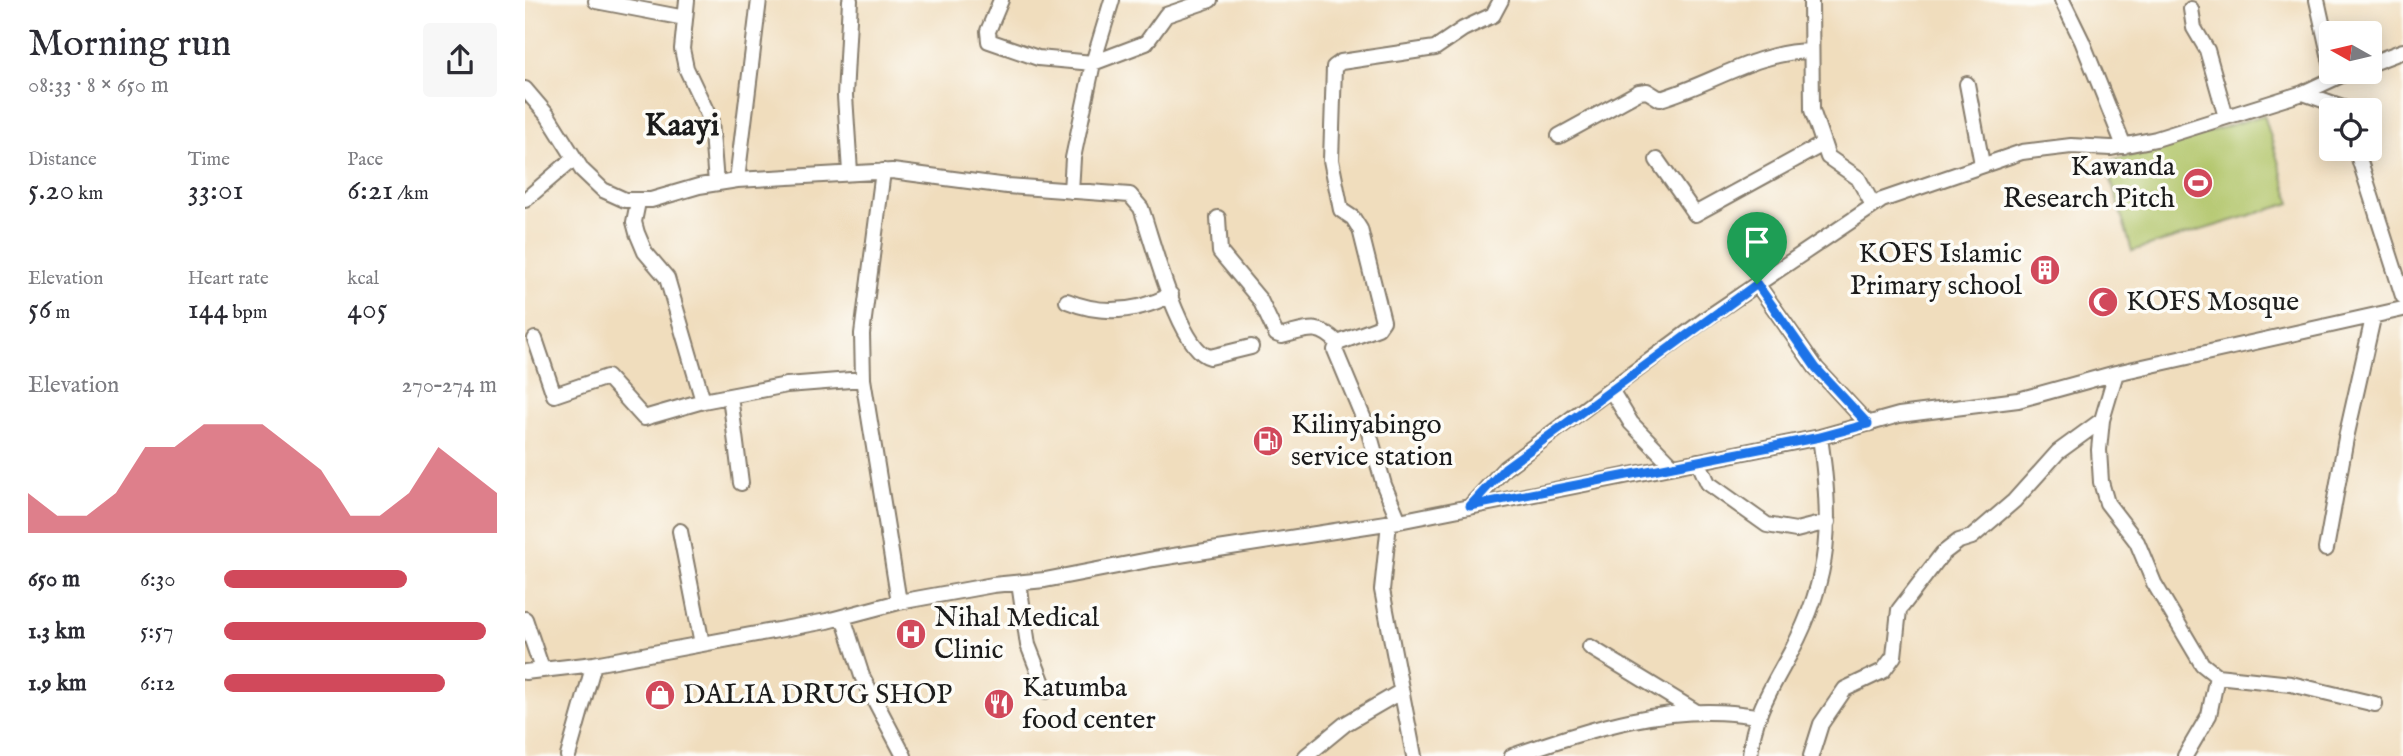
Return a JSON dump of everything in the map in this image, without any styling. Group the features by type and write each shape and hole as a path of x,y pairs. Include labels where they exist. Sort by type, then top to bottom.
{"street":[{"path":"687,0 682,48 686,68 711,121 716,183"},
{"path":"737,180 759,0"},
{"path":"850,0 845,96 850,172"},
{"path":"1001,0 988,31 989,41 1038,58 1093,63 1146,43 1158,23 1174,10 1210,0"},
{"path":"1071,191 1073,158 1093,63 1112,0"},
{"path":"1414,756 1382,590 1394,522 1368,429 1335,350 1338,343 1378,328 1383,321 1360,229 1353,218 1341,210 1333,183 1331,160 1335,65 1435,48 1463,29 1493,15 1499,9 1501,0"},
{"path":"1811,0 1810,100 1823,144 1831,159 1858,178 1873,205"},
{"path":"2062,0 2082,41 2124,146"},
{"path":"2317,0 2323,21"},
{"path":"596,1 685,18"},
{"path":"2191,9 2194,28 2207,50 2226,117"},
{"path":"1559,136 1639,92 1647,91 1653,98 1660,99 1701,86 1766,56 1810,51"},
{"path":"2382,59 2403,51"},
{"path":"1470,506 1505,468 1757,284 1873,205 1982,164 2035,149 2124,146 2303,93 2319,83"},
{"path":"1967,84 1982,164"},
{"path":"525,89 548,116 574,158 603,190 625,200 638,202 737,180 883,171 920,172 1007,186 1120,193 1135,199 1141,208 1180,322 1203,355 1210,357 1251,347"},
{"path":"2303,93 2319,99"},
{"path":"1657,160 1695,214 1823,144"},
{"path":"525,200 574,158"},
{"path":"2360,161 2403,296"},
{"path":"883,171 863,323 863,379 899,602"},
{"path":"638,202 633,222 645,252 667,278 703,401"},
{"path":"1218,218 1220,251 1260,300 1276,334 1282,336 1312,327 1323,330 1338,343"},
{"path":"1757,284 1816,368 1868,424"},
{"path":"1067,301 1094,310 1124,310 1145,307 1171,295"},
{"path":"525,672 594,664 702,644 843,617 899,602 1394,522 1820,437 1899,415 2018,400 2116,373 2373,318 2403,309"},
{"path":"2326,548 2346,438 2373,318"},
{"path":"534,339 554,395 607,377 644,418 703,401 787,385 863,379"},
{"path":"2116,373 2102,420 2100,471 2108,503 2137,542 2154,583 2202,664 2217,676 2280,682 2375,704"},
{"path":"1611,390 1631,423 1673,466"},
{"path":"730,396 741,483"},
{"path":"1811,756 1821,724 1845,689 1883,671 1894,656 1899,610 1947,547 1972,537 2014,501 2057,452 2102,420"},
{"path":"1749,756 1756,716 1814,603 1826,562 1828,522 1820,437"},
{"path":"1698,461 1707,483 1767,524 1795,530 1828,522"},
{"path":"680,531 702,644"},
{"path":"1019,583 1026,638 1046,691"},
{"path":"843,617 862,676 904,756"},
{"path":"525,620 542,669"},
{"path":"1590,647 1695,711"},
{"path":"568,756 594,664"},
{"path":"2185,756 2209,715 2217,676"},
{"path":"1306,756 1345,724 1400,692"},
{"path":"1512,756 1588,731 1660,714 1695,711 1756,716"}],"green space":[{"name":"Kawanda Research Pitch","path":"2264,115 2291,203 2132,251 2106,163"}],"place":[{"name":"Kawanda Research Pitch","path":"2198,183"},
{"name":"KOFS Islamic Primary school","path":"2045,270"},
{"name":"KOFS Mosque","path":"2103,302"},
{"name":"Kilinyabingo service station","path":"1268,441"},
{"name":"Nihal Medical Clinic","path":"911,634"},
{"name":"DALIA DRUG SHOP","path":"660,695"},
{"name":"Katumba food center","path":"999,704"}],"district":[{"name":"Kaayi","path":"682,126"}],"route":[{"path":"1757,284 1800,348 1848,405 1868,424 1820,437 1470,506 1488,483 1505,468 1757,284"}]}
